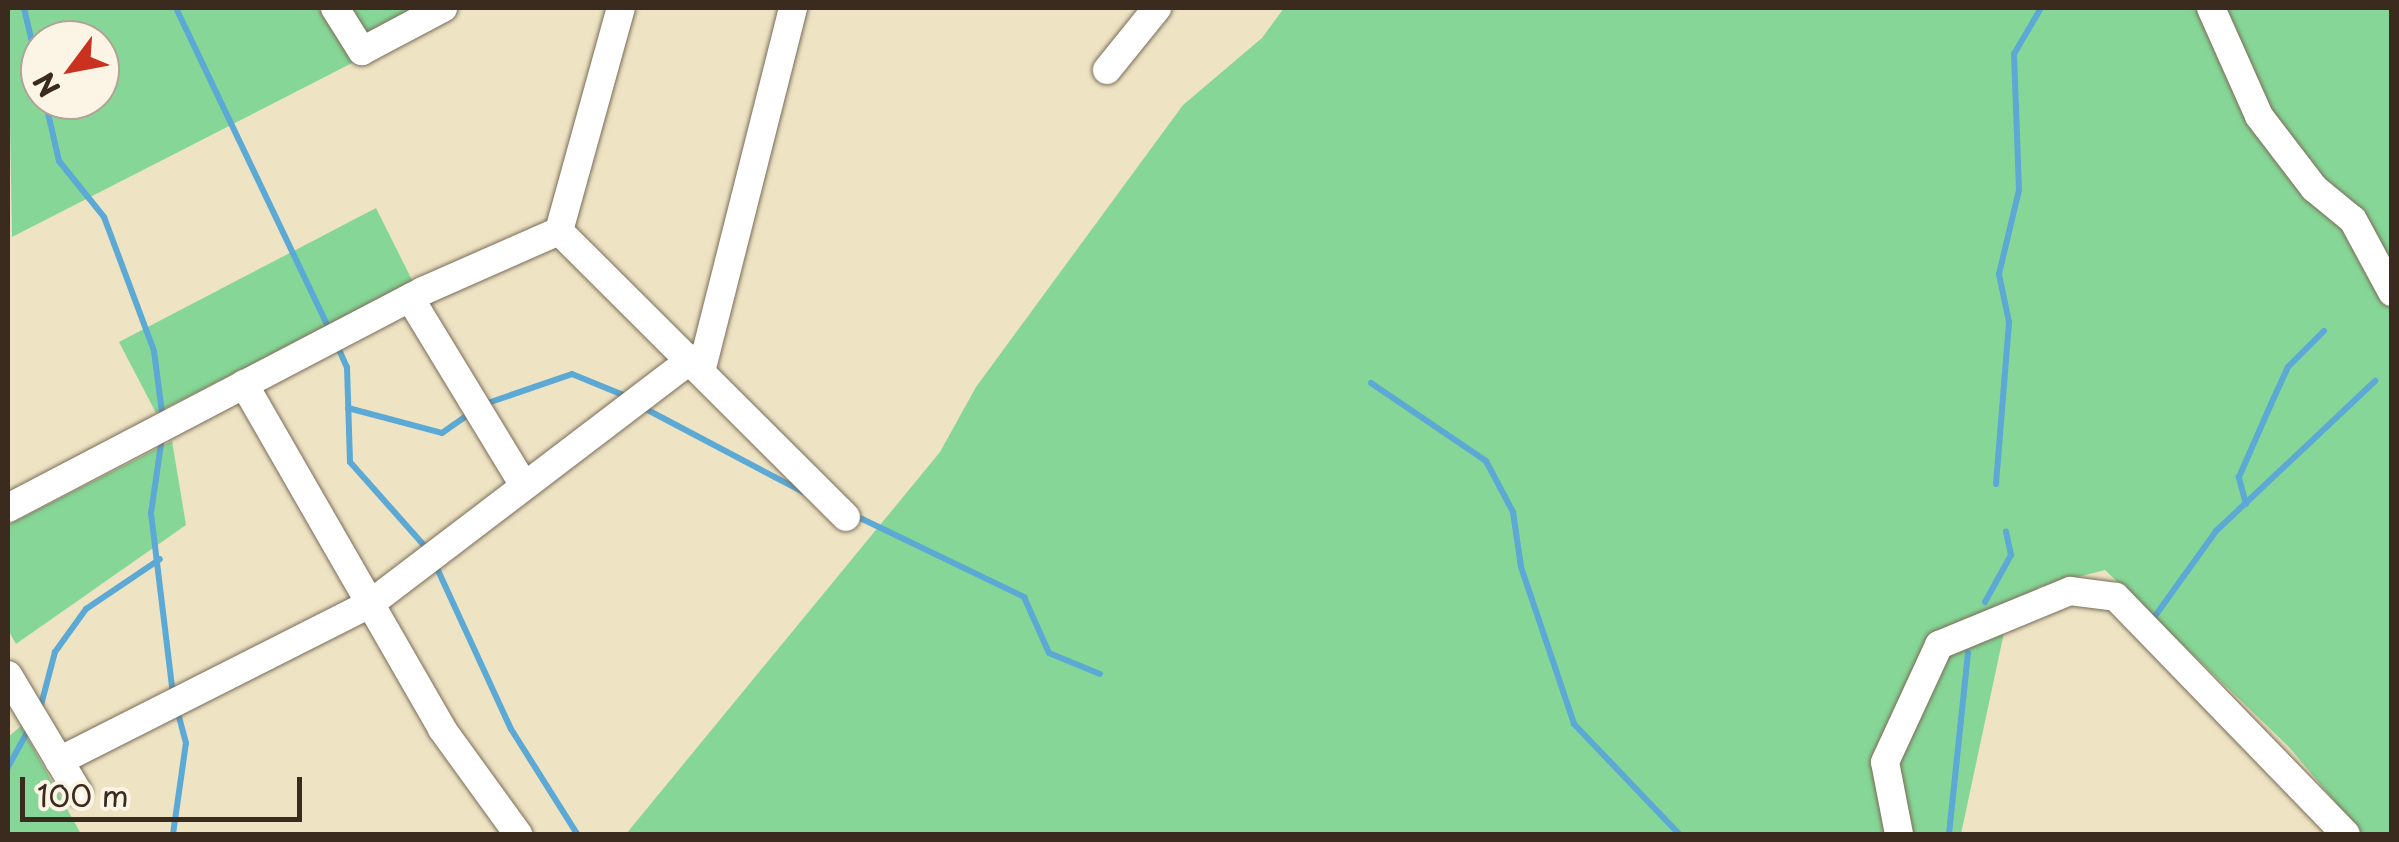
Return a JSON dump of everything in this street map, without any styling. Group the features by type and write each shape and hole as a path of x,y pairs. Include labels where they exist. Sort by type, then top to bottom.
{"street":[{"path":"334,8 362,51 443,8"},
{"path":"559,232 621,8"},
{"path":"59,761 370,604 523,484 697,364 793,8"},
{"path":"1107,70 1157,8"},
{"path":"2211,8 2259,116 2314,188 2353,220 2392,292"},
{"path":"8,508 410,298 559,232"},
{"path":"559,232 697,364 846,516"},
{"path":"410,298 523,484"},
{"path":"244,384 442,729 518,834"},
{"path":"1899,834 1885,762 1939,645 2070,591 2116,597 2346,834"},
{"path":"8,675 78,792"}],"green space":[{"path":"8,8 318,8 354,62 12,237"},
{"path":"348,8 417,8 366,35"},
{"path":"1284,8 2391,8 2391,834 2362,834 2289,747 2105,570 2039,587 2005,628 1961,834 626,834 940,452 976,387 1183,105 1262,38"},
{"path":"376,208 413,282 156,413 119,342"},
{"path":"172,441 186,525 16,644 8,630 8,525"},
{"path":"21,726 81,834 8,834 8,737"}],"waterway":[{"path":"24,8 27,20"},
{"path":"176,8 329,329"},
{"path":"1996,484 2009,322 1999,274 2019,190 2014,54 2041,8"},
{"path":"50,120 59,161 104,217 154,351 163,420"},
{"path":"2246,504 2239,477 2271,404 2288,367 2324,331"},
{"path":"337,345 347,367 350,462 428,550"},
{"path":"482,405 572,374 628,397"},
{"path":"2150,623 2216,531 2375,381"},
{"path":"1371,383 1486,461 1513,512 1521,567 1574,724 1679,834"},
{"path":"642,407 803,492"},
{"path":"348,408 442,433 472,412"},
{"path":"162,437 151,513 173,696"},
{"path":"856,516 1024,597 1049,653 1100,674"},
{"path":"1985,602 2011,555 2006,532"},
{"path":"40,709 55,652 86,609 160,559"},
{"path":"436,566 511,729 577,834"},
{"path":"1949,834 1968,653"},
{"path":"173,834 186,743 177,709"},
{"path":"8,767 29,729"}]}
